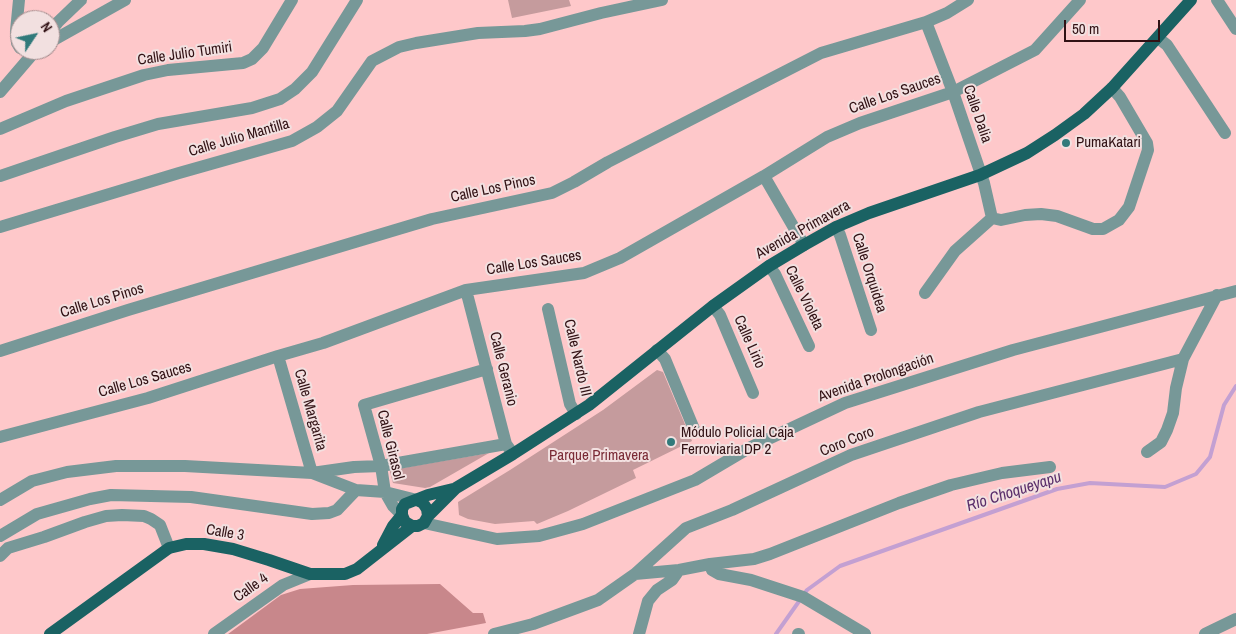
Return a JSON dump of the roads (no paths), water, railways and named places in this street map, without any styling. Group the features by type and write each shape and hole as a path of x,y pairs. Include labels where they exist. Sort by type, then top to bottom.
{"main road":[{"name":"Avenida Primavera","path":"421,522 456,488 509,449 576,414 713,306 769,266 836,227 869,213 980,175 1026,154 1055,135 1084,114 1112,88 1191,0"},
{"name":"Avenida Primavera","path":"417,500 428,495 456,488"},
{"path":"417,500 423,503 427,509 421,522 405,522 402,509 405,504 417,500"},
{"name":"Calle 3","path":"380,549 393,526 402,515"},
{"name":"Calle 3","path":"50,634 169,548 186,544 204,544 269,560 310,574 345,574 366,562 380,549 421,522"}],"street":[{"path":"60,22 81,0"},
{"path":"60,36 125,0"},
{"name":"Calle Julio Tumiri","path":"0,128 66,101 144,75 168,70 243,63 252,59 264,48 292,0"},
{"path":"0,176 158,124 252,108 280,99 296,89 312,72 357,0"},
{"name":"Calle Julio Mantilla","path":"0,227 292,141 317,128 337,111 372,61 399,48 416,43 478,33 540,29 662,0"},
{"name":"Calle Los Pinos","path":"0,351 128,310 432,219 552,193 608,162 821,53 926,22 947,13 968,0"},
{"name":"Calle Los Sauces","path":"0,436 148,398 323,343 466,290 584,273 620,258 764,176 826,138 860,122 953,92 1035,50 1080,0"},
{"path":"1217,0 1236,29"},
{"name":"Calle Dalia","path":"926,22 953,92 984,183 992,218"},
{"path":"1158,38 1167,45 1225,133"},
{"path":"0,92 28,60"},
{"path":"925,293 955,251 992,218 1001,220 1041,214 1057,216 1093,229 1103,229 1119,220 1129,207 1148,150 1147,143 1124,104 1112,88"},
{"path":"764,176 804,245"},
{"name":"Calle Orquidea","path":"836,227 871,330"},
{"name":"Calle Violeta","path":"769,266 775,274 809,346"},
{"name":"Calle Geranio","path":"466,290 509,449"},
{"name":"Avenida Prolongación","path":"421,522 497,539 539,536 583,524 695,480 749,448 845,404 1013,350 1236,291"},
{"path":"1147,452 1161,442 1167,430 1173,413 1176,388 1183,359 1217,295"},
{"name":"Calle Lirio","path":"713,306 720,315 753,393"},
{"name":"Calle Nardo III","path":"548,309 570,404 576,414"},
{"path":"657,350 665,359 694,429"},
{"name":"Calle Margarita","path":"278,356 312,473"},
{"name":"Coro Coro","path":"494,634 533,624 598,600 635,574 686,528 732,510 851,456 980,412 1183,359"},
{"name":"Calle Girasol","path":"385,492 381,466 364,405 487,369"},
{"path":"0,500 32,481 67,472 116,466 185,466 312,473 354,466 381,466 509,449"},
{"path":"635,574 735,562 770,554 899,503 951,485 1002,473 1050,467"},
{"path":"312,473 356,490 385,492 417,500"},
{"path":"0,536 37,514 111,495 191,497 312,514 338,510 356,490"},
{"path":"385,492 393,506 402,515"},
{"path":"0,556 8,548 44,538 85,522 106,516 122,515 144,516 160,525 169,548"},
{"path":"710,564 712,570 719,574 752,580 803,597 865,634"},
{"path":"639,634 648,601 657,590 672,580 678,570"},
{"name":"Calle 4","path":"214,634 283,585 310,574"},
{"path":"1205,634 1236,619"}],"waterway":[{"name":"Río Choqueyapu","path":"776,634 807,590 840,566 1057,489 1090,483 1165,487 1196,474 1210,457 1224,405 1236,386"}],"place":[{"name":"PumaKatari","path":"1066,143"},
{"name":"Módulo Policial Caja Ferroviaria DP 2","path":"671,442"}],"park label":[{"name":"Parque Primavera","path":"599,456"}]}
